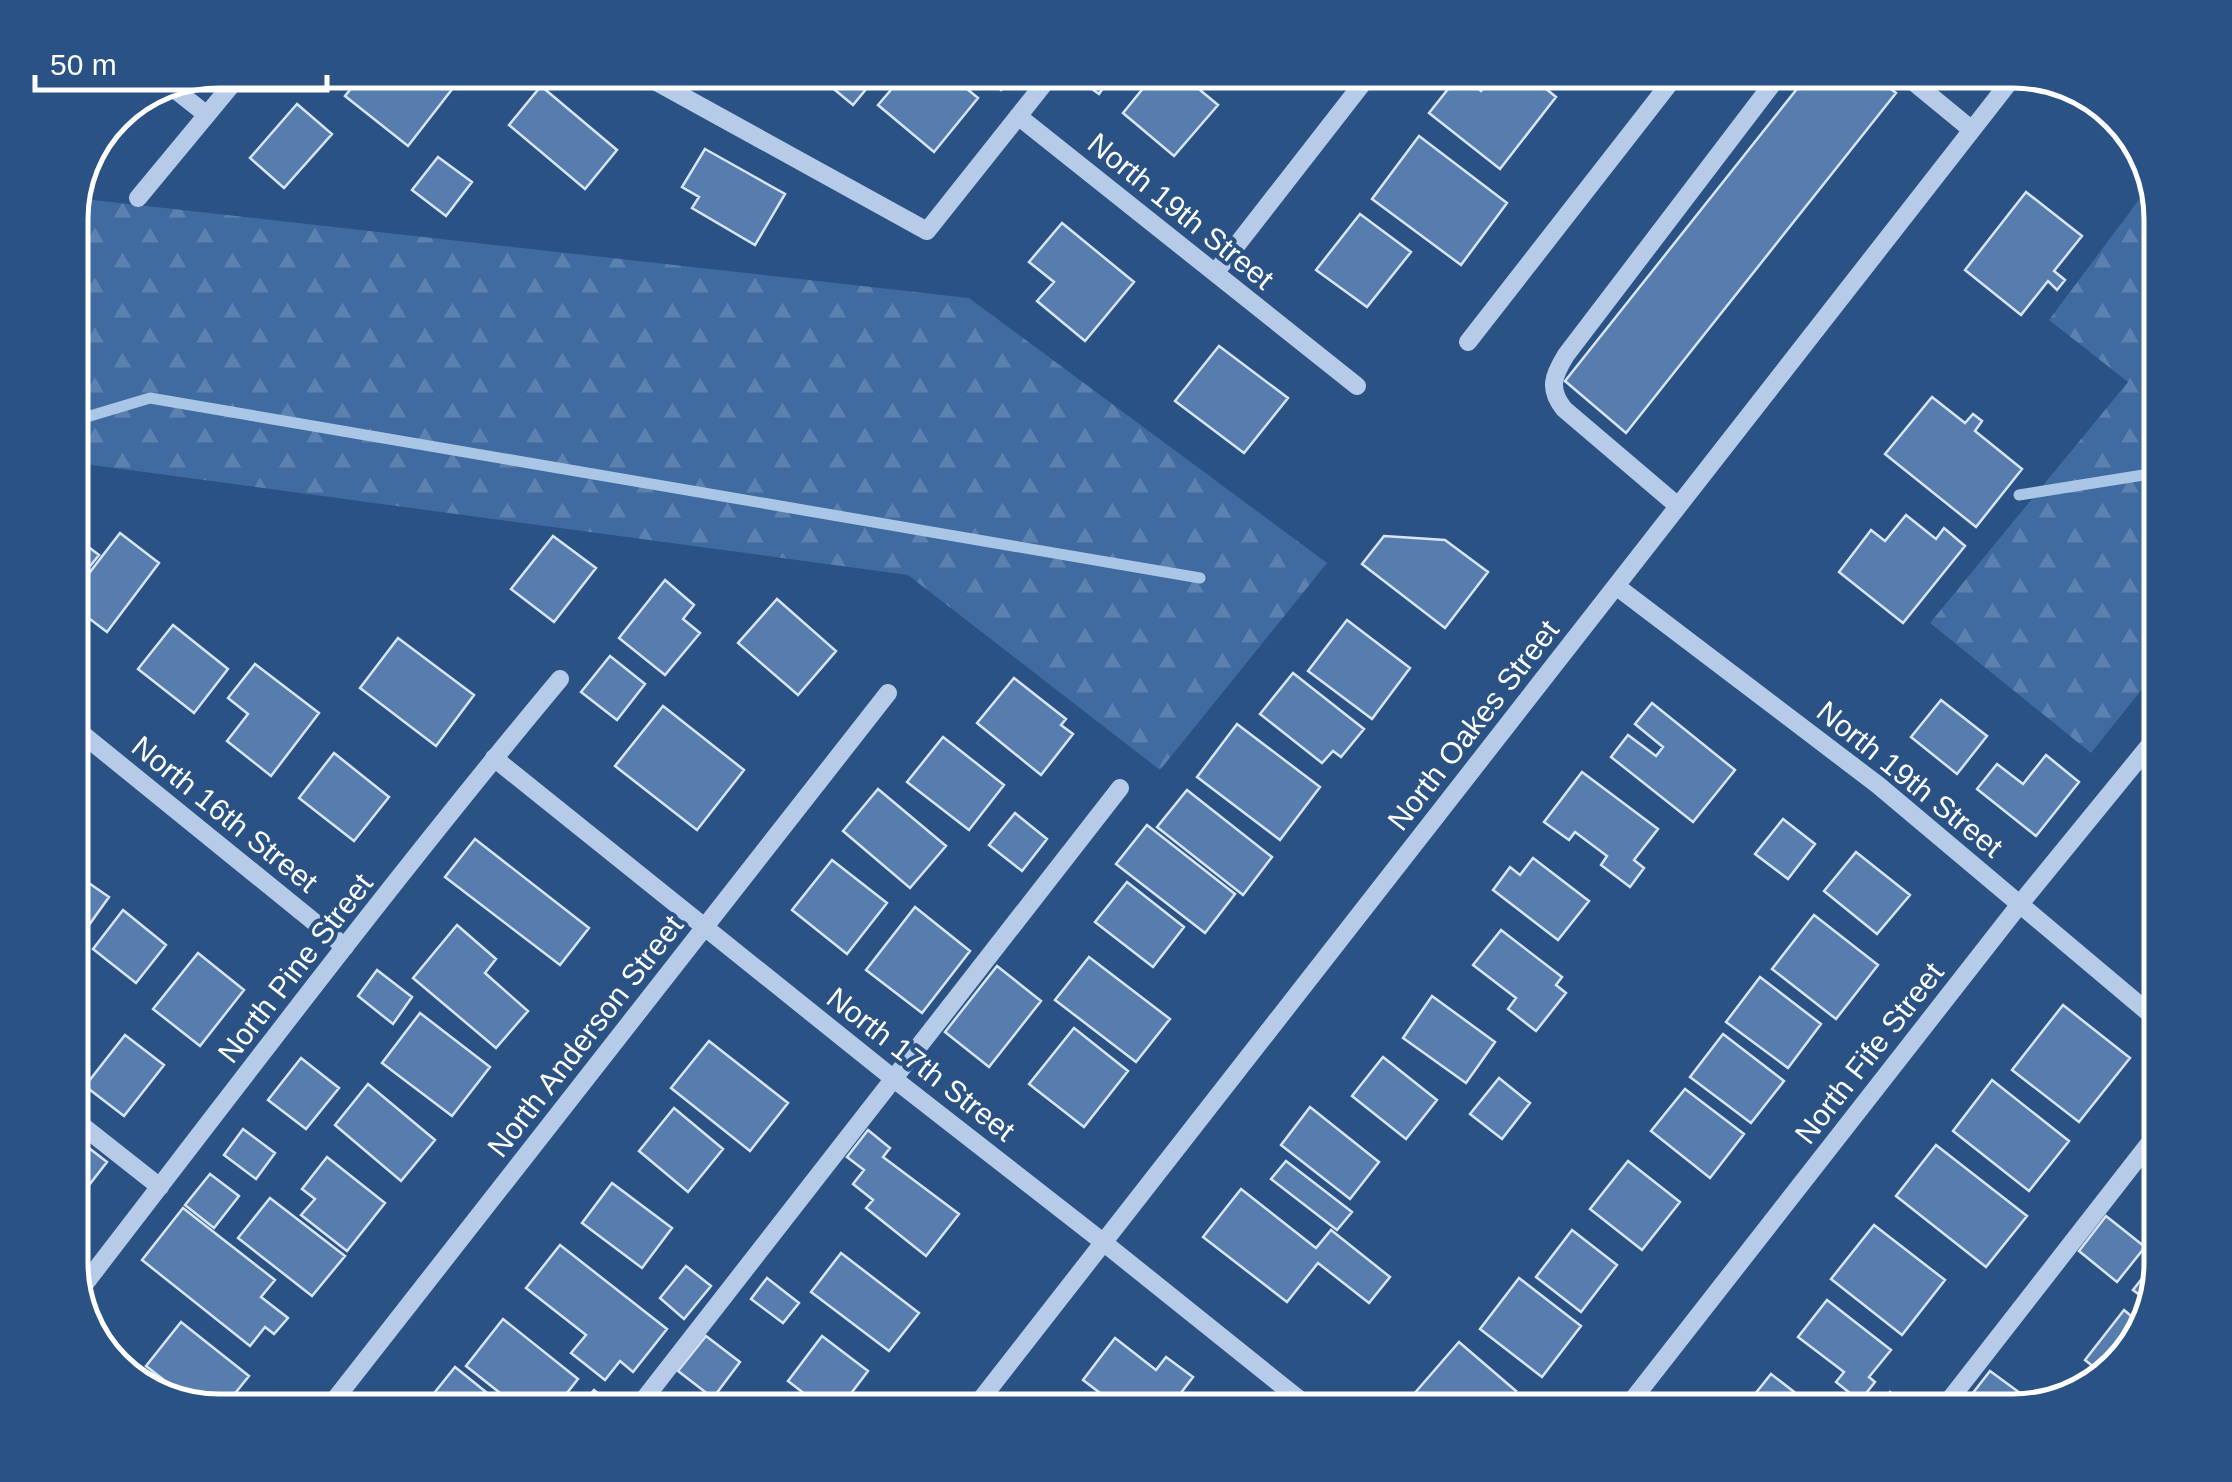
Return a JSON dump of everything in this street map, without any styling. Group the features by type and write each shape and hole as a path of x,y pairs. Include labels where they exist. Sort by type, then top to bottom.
{"street":[{"path":"138,198 229,88"},
{"path":"668,88 927,230 1041,88"},
{"path":"1215,273 1359,88"},
{"path":"1468,342 1666,88"},
{"path":"1678,506 1564,409 1552,388 1554,375 1768,88"},
{"path":"1921,88 1972,130"},
{"name":"North Oakes Street","path":"985,1394 2005,88"},
{"path":"180,93 207,115"},
{"name":"North 19th Street","path":"1018,116 1357,386"},
{"name":"North 19th Street","path":"1616,586 1878,785 2144,1009"},
{"name":"North Pine Street","path":"89,1279 345,947 560,679"},
{"name":"North Anderson Street","path":"339,1394 888,693"},
{"name":"North 16th Street","path":"88,739 345,947"},
{"name":"North Fife Street","path":"1638,1394 2020,904 2144,752"},
{"name":"North 17th Street","path":"494,758 1104,1242 1289,1394"},
{"path":"648,1394 1120,788"},
{"path":"88,1130 160,1186"},
{"path":"1954,1394 2144,1150"}],"green space":[{"path":"2142,196 2144,687 2091,753 1930,623 2128,382 2049,320"},
{"path":"90,200 969,298 1327,563 1160,770 908,575 88,464"}],"building":[{"path":"351,88 453,88 408,146 345,96"},
{"path":"543,88 617,150 585,189 509,125"},
{"path":"833,88 867,88 853,105"},
{"path":"893,88 966,88 978,98 934,152 878,105"},
{"path":"1143,88 1198,88 1218,105 1174,156 1123,113"},
{"path":"1449,88 1545,88 1556,97 1500,169 1429,113"},
{"path":"1798,88 1890,88 1896,93 1626,433 1565,381"},
{"path":"297,104 332,134 284,188 250,158"},
{"path":"1419,136 1507,203 1461,265 1372,199"},
{"path":"705,149 785,194 755,245 692,208 699,197 682,187"},
{"path":"438,157 472,182 446,216 412,190"},
{"path":"2026,192 2082,236 2054,271 2065,280 2057,290 2048,281 2021,315 1965,270"},
{"path":"1360,214 1411,252 1367,307 1316,270"},
{"path":"1062,223 1134,282 1085,341 1037,301 1054,282 1029,262"},
{"path":"1219,346 1288,398 1244,453 1175,401"},
{"path":"1932,397 1965,423 1973,414 1982,421 1975,431 2022,469 1976,527 1885,454"},
{"path":"1906,515 1936,539 1944,528 1965,546 1903,623 1839,572 1871,530 1885,541"},
{"path":"120,533 159,563 107,632 88,618 88,575"},
{"path":"553,536 596,568 554,622 511,589"},
{"path":"1384,536 1445,540 1488,572 1445,628 1362,564"},
{"path":"88,547 99,555 88,569"},
{"path":"665,580 694,605 683,619 700,633 665,675 619,638"},
{"path":"777,599 836,651 798,695 738,643"},
{"path":"1347,620 1410,668 1372,719 1308,671"},
{"path":"173,625 228,669 194,713 138,669"},
{"path":"398,638 474,695 436,746 360,688"},
{"path":"610,656 645,684 617,720 581,692"},
{"path":"255,664 319,713 271,776 227,741 248,714 228,698"},
{"path":"1293,673 1364,729 1341,757 1333,751 1322,763 1260,714"},
{"path":"1014,678 1066,719 1061,725 1073,734 1041,775 977,723"},
{"path":"1941,700 1987,736 1957,774 1911,737"},
{"path":"1652,703 1735,770 1693,822 1611,757 1628,735 1656,756 1663,747 1635,724"},
{"path":"663,706 744,770 697,830 615,766"},
{"path":"1237,724 1320,787 1280,840 1197,777"},
{"path":"943,737 1004,785 969,830 907,782"},
{"path":"334,753 389,797 354,841 299,798"},
{"path":"2046,755 2079,782 2036,836 1977,789 1997,764 2023,784"},
{"path":"1582,772 1658,829 1634,860 1644,868 1630,887 1601,865 1607,856 1575,832 1569,840 1544,822"},
{"path":"878,789 946,846 910,888 843,831"},
{"path":"1187,790 1272,857 1243,895 1157,827"},
{"path":"1015,813 1047,839 1022,871 989,845"},
{"path":"1783,819 1815,844 1788,879 1755,854"},
{"path":"1147,825 1235,894 1205,933 1116,864"},
{"path":"475,839 589,928 560,965 445,877"},
{"path":"1856,852 1910,895 1877,934 1824,891"},
{"path":"1533,858 1589,901 1558,940 1493,890 1510,867 1520,875"},
{"path":"832,860 887,903 847,954 792,910"},
{"path":"88,882 109,897 88,926"},
{"path":"1127,882 1184,927 1153,967 1095,922"},
{"path":"915,907 970,951 922,1013 866,970"},
{"path":"123,910 166,945 136,983 93,949"},
{"path":"1814,915 1878,965 1836,1019 1772,969"},
{"path":"457,925 496,959 485,973 528,1011 496,1048 413,978"},
{"path":"1501,930 1562,977 1556,985 1566,993 1536,1031 1508,1009 1516,998 1473,965"},
{"path":"198,953 244,990 200,1046 153,1009"},
{"path":"1089,957 1170,1019 1136,1062 1055,1000"},
{"path":"997,966 1041,1001 989,1067 945,1032"},
{"path":"377,970 412,997 393,1024 358,996"},
{"path":"1760,977 1821,1024 1788,1068 1726,1022"},
{"path":"1432,996 1495,1042 1466,1083 1403,1038"},
{"path":"2063,1005 2130,1058 2079,1122 2012,1070"},
{"path":"420,1013 490,1067 452,1116 382,1063"},
{"path":"1074,1028 1128,1071 1084,1127 1029,1084"},
{"path":"1723,1034 1784,1081 1751,1123 1690,1077"},
{"path":"125,1035 164,1065 124,1116 88,1088 88,1082"},
{"path":"709,1041 788,1103 750,1151 671,1088"},
{"path":"1383,1057 1437,1100 1406,1139 1352,1096"},
{"path":"301,1058 339,1088 306,1129 268,1100"},
{"path":"1499,1078 1530,1103 1502,1139 1470,1114"},
{"path":"1992,1080 2069,1141 2029,1191 1953,1131"},
{"path":"368,1084 435,1140 401,1181 335,1125"},
{"path":"1685,1089 1744,1134 1710,1178 1651,1131"},
{"path":"1310,1107 1379,1162 1350,1199 1281,1145"},
{"path":"674,1108 723,1149 688,1192 639,1151"},
{"path":"243,1129 275,1153 256,1179 224,1155"},
{"path":"868,1130 890,1148 883,1157 959,1214 926,1256 866,1208 873,1200 853,1184 864,1170 847,1157"},
{"path":"1936,1145 2027,1216 1986,1267 1896,1196"},
{"path":"88,1147 107,1162 88,1186"},
{"path":"327,1157 385,1203 347,1251 301,1215 315,1199 302,1189"},
{"path":"1286,1161 1352,1212 1337,1230 1271,1179"},
{"path":"1628,1161 1680,1202 1642,1250 1590,1209"},
{"path":"210,1174 239,1196 214,1228 185,1205"},
{"path":"612,1183 672,1228 642,1268 582,1223"},
{"path":"1241,1189 1316,1248 1331,1230 1390,1277 1369,1303 1318,1263 1287,1302 1203,1237"},
{"path":"270,1198 345,1256 312,1296 238,1238"},
{"path":"183,1208 275,1280 261,1297 288,1318 274,1334 265,1327 250,1346 142,1260"},
{"path":"2106,1216 2144,1246 2117,1282 2079,1251"},
{"path":"1874,1225 1945,1280 1902,1335 1831,1279"},
{"path":"1572,1230 1617,1265 1581,1312 1536,1277"},
{"path":"560,1245 667,1329 633,1372 620,1361 605,1380 571,1353 586,1335 526,1288"},
{"path":"841,1253 919,1313 889,1351 811,1292"},
{"path":"686,1266 711,1286 684,1319 660,1298"},
{"path":"2143,1277 2140,1296 2133,1290"},
{"path":"767,1278 799,1303 783,1323 751,1299"},
{"path":"1519,1278 1581,1326 1542,1377 1480,1329"},
{"path":"1827,1300 1891,1350 1869,1377 1875,1382 1866,1394 1851,1394 1836,1382 1844,1372 1798,1337"},
{"path":"2124,1310 2133,1317 2100,1362 2093,1367 2085,1360"},
{"path":"503,1319 578,1379 566,1394 501,1394 466,1366"},
{"path":"181,1322 249,1376 234,1394 201,1393 170,1385 146,1366"},
{"path":"706,1336 740,1362 716,1394 708,1394 678,1371"},
{"path":"822,1336 868,1371 851,1394 805,1394 788,1381"},
{"path":"1115,1338 1156,1370 1166,1357 1193,1377 1180,1394 1101,1394 1083,1380"},
{"path":"1459,1342 1516,1391 1513,1394 1414,1394"},
{"path":"455,1367 488,1394 433,1394"},
{"path":"1990,1371 2020,1393 2014,1394 1972,1394"},
{"path":"1771,1374 1797,1394 1755,1394"}],"waterway":[{"path":"88,417 150,398 1200,578"},
{"path":"2019,495 2144,475"}]}
